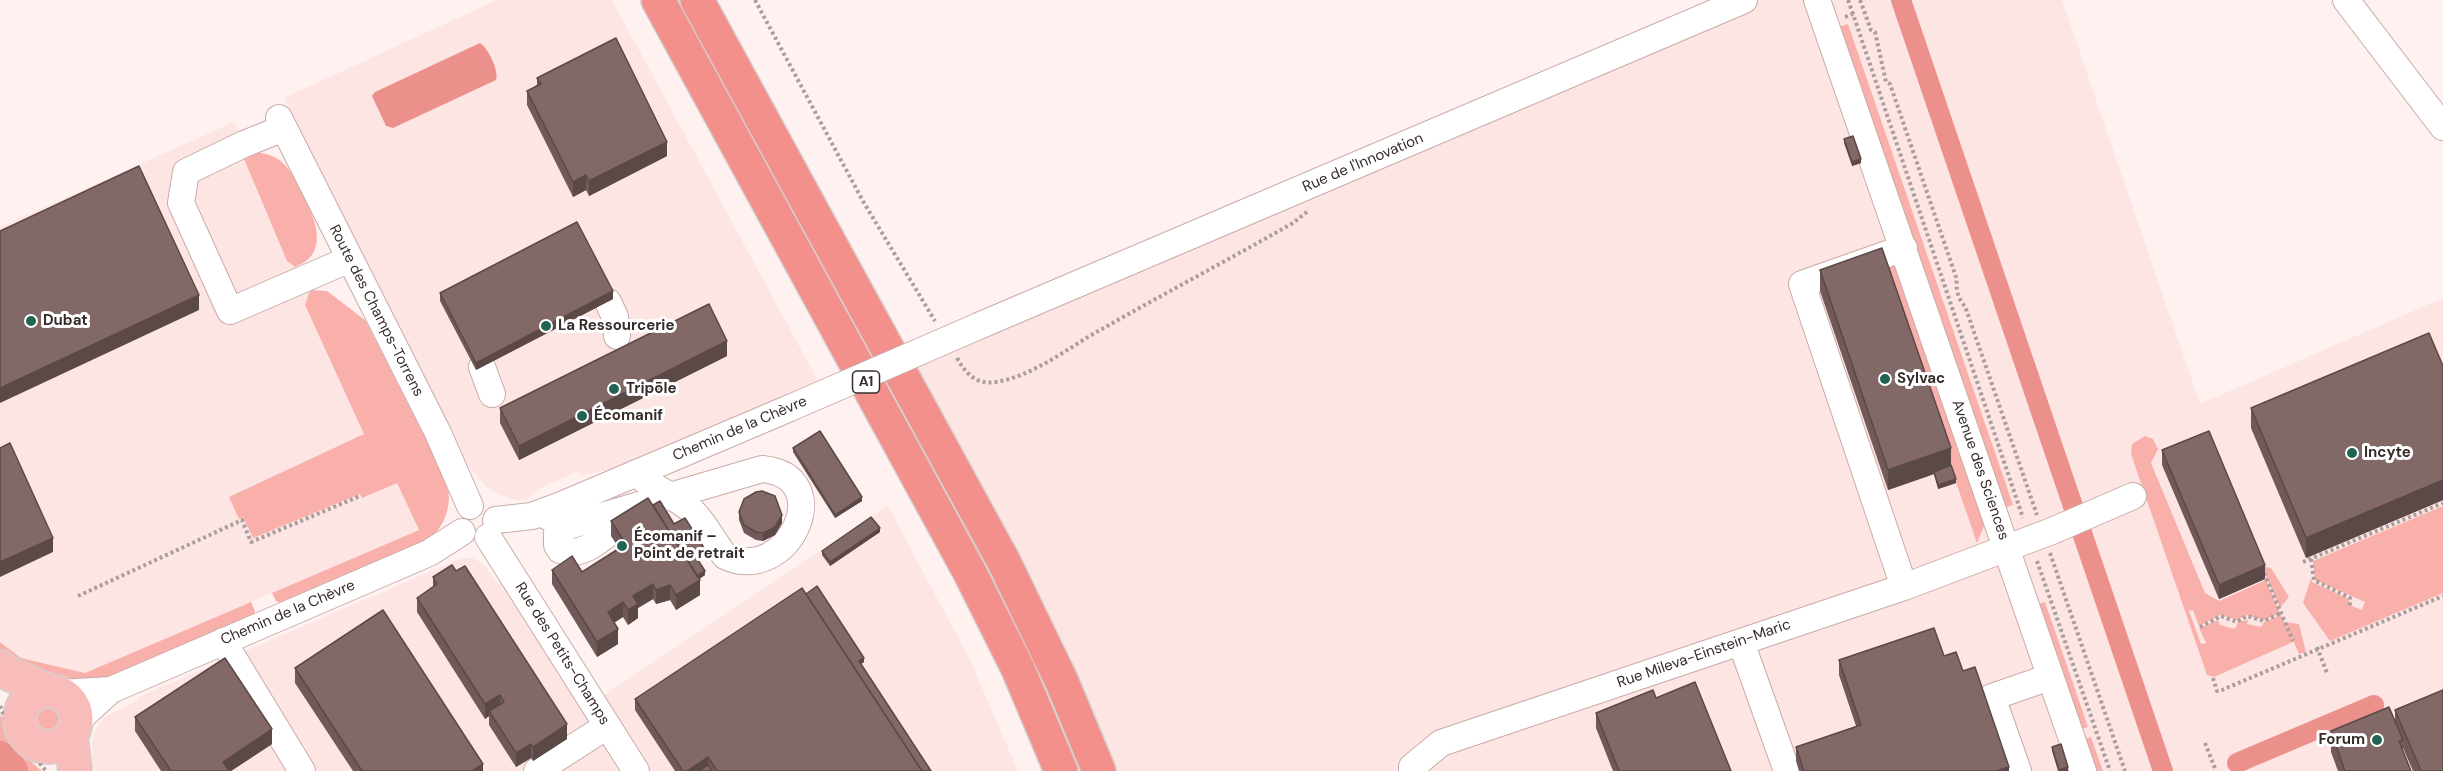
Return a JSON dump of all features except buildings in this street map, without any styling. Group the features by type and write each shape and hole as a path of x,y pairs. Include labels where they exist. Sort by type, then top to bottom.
{"highway":[{"name":"A1","path":"658,0 970,573 1018,669 1060,771"},
{"name":"A1","path":"697,0 744,90 1004,562 1062,682 1098,771"},
{"path":"711,0 744,90"}],"main road":[{"path":"0,667 11,675 54,692 72,702 75,771"},
{"path":"0,692 26,736 57,771"},
{"path":"26,736 21,711 26,700 35,693 54,692"},
{"path":"26,736 52,747 74,729"}],"street":[{"name":"Rue de l'Innovation","path":"981,325 1744,0"},
{"name":"Avenue des Sciences","path":"1817,0 2082,771"},
{"path":"2346,0 2443,127"},
{"name":"Route des Champs-Torrens","path":"350,259 231,311 181,203 186,172 282,123 350,259 454,467 470,506"},
{"path":"1904,248 1802,284 1904,587"},
{"path":"608,302 615,316 617,336"},
{"name":"Chemin de la Chèvre","path":"492,529 540,513 636,473 981,325"},
{"path":"482,367 492,394"},
{"path":"623,522 582,552 569,553 560,550 556,539 557,533 568,526 669,496 762,469 775,470 785,475 800,493 802,505 799,523 781,548 760,561 734,560 725,556 690,509 669,496 645,483 636,473"},
{"name":"Rue Mileva-Einstein-Maric","path":"1412,771 1412,766 1441,743 1904,587 2006,549 2124,500"},
{"path":"476,504 489,508 492,529 474,540 462,532 460,517 470,506 476,504"},
{"path":"540,513 568,526"},
{"name":"Rue des Petits-Champs","path":"492,529 607,726 636,771"},
{"name":"Chemin de la Chèvre","path":"54,692 111,690 429,553 462,532"},
{"path":"223,641 302,771"},
{"path":"1741,642 1787,771"},
{"path":"2018,771 1992,697 2050,677"},
{"name":"Chemin de la Chèvre","path":"74,729 111,690"},
{"path":"537,771 607,726"}],"path":[{"path":"755,0 864,203 939,328"},
{"path":"1848,0 2023,518"},
{"path":"1860,0 1871,30 1875,32 1883,74 1890,84 1957,280 1955,285 1961,303 1965,306 2048,532 2125,771"},
{"path":"1835,21 1853,14"},
{"path":"951,348 963,369 978,381 997,382 1011,378 1055,357 1293,223 1312,205 1317,182"},
{"path":"78,596 242,520 252,542 360,496"},
{"path":"2303,562 2443,503"},
{"path":"2311,559 2314,580 2350,598 2350,606"},
{"path":"2037,561 2110,771"},
{"path":"2261,565 2294,641"},
{"path":"2213,678 2217,691 2222,690 2443,596"},
{"path":"2200,627 2220,616 2237,621 2247,616 2264,621 2281,613"},
{"path":"2317,647 2327,674"},
{"path":"26,736 37,760 16,745 26,736"},
{"path":"2205,743 2216,771"}],"shaded area":[{"path":"497,0 612,0 818,381 612,469 581,476 578,471 542,487 526,500 515,500 500,495 487,487 467,464 284,98"},
{"path":"1744,0 2062,0 2200,404 2443,298 2443,771 1099,771 894,363"},
{"path":"1848,24 2013,505 2004,508 1838,27"},
{"path":"480,43 492,60 496,80 393,128 386,126 372,96 375,92"},
{"path":"234,122 303,279 419,530 85,673 21,658 0,642 0,227"},
{"path":"251,151 272,156 285,165 294,177 310,210 317,232 317,243 307,261 295,267 287,261 242,154"},
{"path":"1898,263 1984,516 1984,526 1977,543 1882,268"},
{"path":"310,290 327,291 365,320 446,479 449,496 447,512 441,526 430,540 284,605 276,601 272,593 419,530 397,483 362,498 360,494 253,538 243,517 239,519 229,497 364,434 305,305"},
{"path":"2145,436 2153,439 2158,449 2151,463 2205,593 2219,601 2266,580 2280,613 2264,620 2246,615 2238,620 2220,615 2199,626 2193,610 2189,611 2201,644 2206,643 2199,628 2218,620 2220,625 2235,629 2238,622 2248,620 2247,624 2261,627 2264,622 2281,615 2284,622 2299,624 2306,652 2299,654 2285,623 2293,642 2214,677 2207,675 2131,454 2132,444"},
{"path":"888,506 970,660 1018,771 95,771 92,765 92,740 97,727 105,717 139,699 138,697 462,558 473,558 483,564 498,584 520,570 603,696"},
{"path":"2443,506 2443,593 2330,641 2303,603 2311,578 2312,582 2349,599 2349,605 2362,610 2365,602 2315,580 2313,561"},
{"path":"2261,566 2271,568 2289,597 2280,608"},
{"path":"251,602 255,611 253,618 101,682 65,683 0,659 0,642 21,658 85,673"},
{"path":"2045,602 2088,727 2079,730 2036,605"},
{"path":"44,708 52,708 59,715 59,723 52,730 44,730 37,723 37,715"},
{"path":"0,714 14,747 42,771 0,771"},
{"path":"2091,737 2103,771 2092,771 2081,740"}],"waterway":[{"path":"1901,0 2163,771"},
{"path":"2237,763 2374,705"},
{"path":"0,758 11,771"}],"place":[{"name":"Dubat","path":"31,321"},
{"name":"La Ressourcerie","path":"546,326"},
{"name":"Sylvac","path":"1885,379"},
{"name":"Tripōle","path":"614,389"},
{"name":"Écomanif","path":"582,416"},
{"name":"Incyte","path":"2352,453"},
{"name":"Écomanif – Point de retrait","path":"622,546"},
{"name":"Forum","path":"2377,740"}]}
